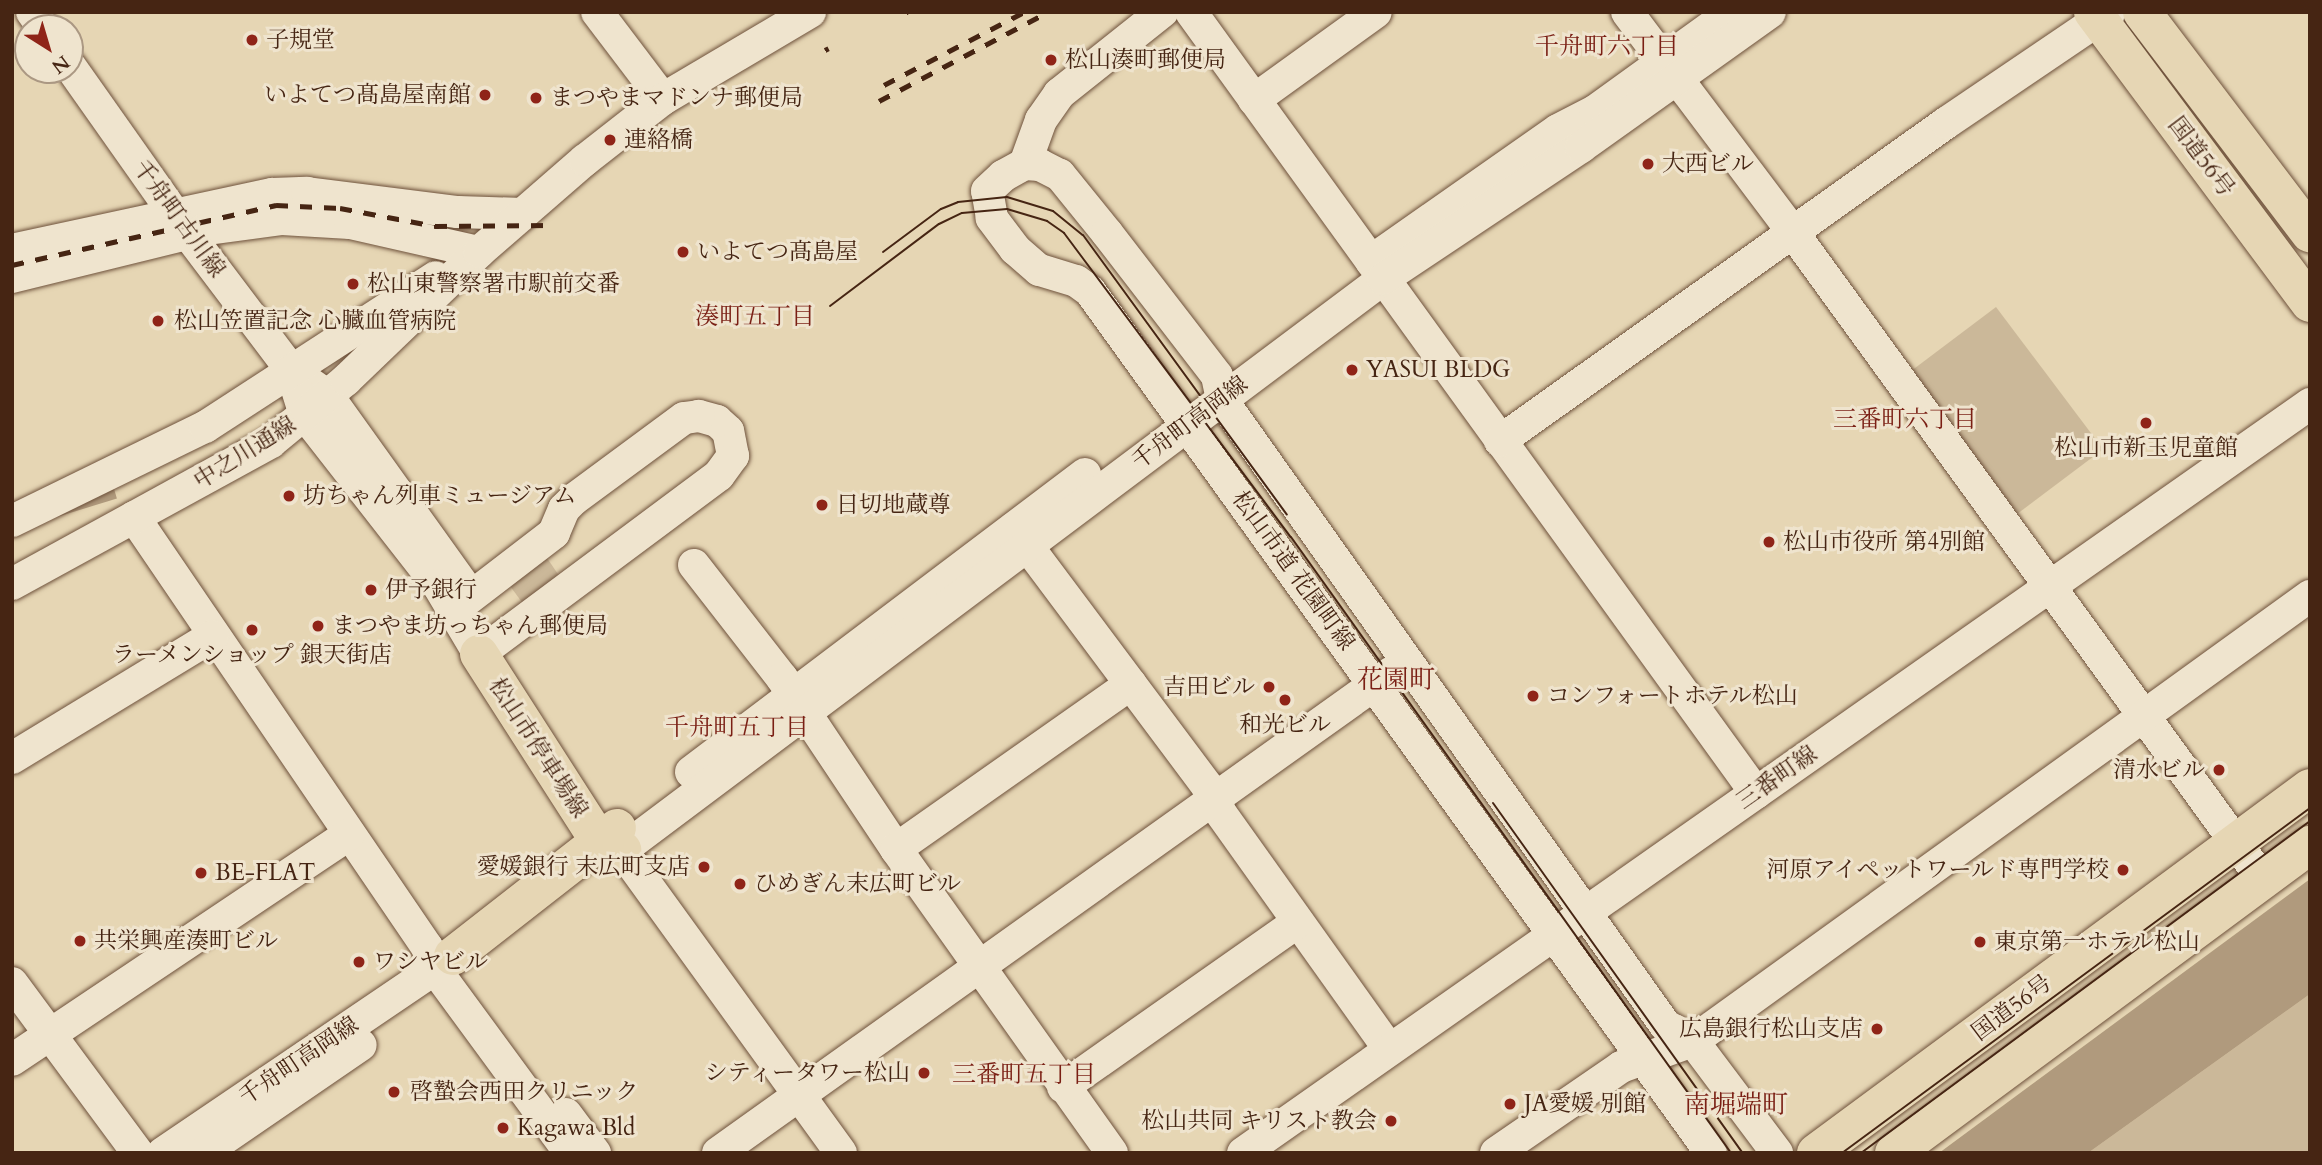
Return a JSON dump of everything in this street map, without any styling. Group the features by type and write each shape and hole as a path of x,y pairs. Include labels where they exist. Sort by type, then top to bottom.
{"main road":[{"name":"国道56号","path":"2143,12 2310,233"},
{"name":"国道56号","path":"2100,14 2310,303"},
{"name":"松山市停車場線","path":"450,971 613,840 487,648"},
{"name":"国道56号","path":"1816,1153 2310,788"},
{"name":"国道56号","path":"1894,1153 2310,845"}],"street":[{"path":"12,16 16,12"},
{"path":"597,12 663,99"},
{"name":"中之川通線","path":"12,584 231,467 317,405 479,252 663,99 810,12"},
{"path":"1025,164 1041,120 1059,94 1162,12"},
{"path":"1191,12 1756,793"},
{"path":"1254,100 1377,12"},
{"path":"1627,12 1794,234 2263,880"},
{"name":"千舟町高岡線","path":"1670,72 1732,12"},
{"name":"千舟町高岡線","path":"613,840 799,704 1020,535 1377,270 1670,72 1770,12"},
{"path":"1500,441 2100,14"},
{"name":"千舟町古川線","path":"83,84 181,224 463,603"},
{"name":"松山市道 花園町線","path":"1711,1153 1641,1060 1545,942 1365,692 1182,416 1090,291 1076,281 1039,270 992,218 986,204 987,191 1025,164 1040,165 1060,175 1107,233 1219,388 1409,660 1598,906 1665,1025 1693,1041 1777,1153"},
{"path":"12,277 272,194 307,193 458,212 523,214"},
{"path":"12,250 181,224 317,219 479,252"},
{"name":"中之川通線","path":"12,521 205,427 479,252"},
{"name":"三番町線","path":"1243,1153 2310,404"},
{"path":"699,416 717,421 728,431 733,456 719,475 487,648 463,603 554,533 564,509 574,499 684,418 699,416"},
{"path":"134,517 427,947 450,971 574,1148"},
{"path":"554,533 564,551 580,565 607,559"},
{"path":"1020,535 1131,684 1389,1049"},
{"path":"694,565 799,704 896,849 982,966 1063,1087 1112,1153"},
{"path":"1496,1153 1621,1067 1693,1041 2310,596"},
{"path":"12,758 213,636"},
{"path":"718,1153 1215,802 1409,660"},
{"path":"896,849 1131,684"},
{"path":"12,1060 349,834"},
{"path":"613,840 841,1153"},
{"path":"1063,1087 1298,922"},
{"name":"千舟町高岡線","path":"163,1153 450,971"},
{"name":"千舟町高岡線","path":"203,1153 450,971"},
{"path":"12,983 138,1153"}],"shaded area":[{"path":"1996,307 2103,449 2013,517 1906,375"},
{"path":"114,489 117,499 12,531 12,520"},
{"path":"547,558 560,577 524,605 507,582"},
{"path":"2310,879 2310,994 2088,1153 1939,1153"},
{"path":"2310,994 2310,1153 2088,1153"}],"tram line":[{"path":"883,252 941,209 958,202 1007,197 1053,211 1083,235 1287,515"},
{"path":"830,306 939,224 962,213 1007,209 1047,221 1064,233 1291,537 1731,1153"},
{"path":"1493,803 1743,1153"},
{"path":"1842,1153 2310,808"},
{"path":"1861,1153 2310,821"}],"railway":[{"path":"884,85 1024,12"},
{"path":"879,101 1048,12"},
{"path":"825,50 829,48"},
{"path":"12,265 276,205 340,208 435,226 553,225"}],"place":[{"name":"子規堂","path":"252,40"},
{"name":"松山湊町郵便局","path":"1051,60"},
{"name":"いよてつ髙島屋南館","path":"485,95"},
{"name":"まつやまマドンナ郵便局","path":"536,98"},
{"name":"連絡橋","path":"610,140"},
{"name":"大西ビル","path":"1648,164"},
{"name":"いよてつ髙島屋","path":"683,252"},
{"name":"松山東警察署市駅前交番","path":"353,284"},
{"name":"松山笠置記念 心臓血管病院","path":"158,321"},
{"name":"YASUI BLDG","path":"1352,370"},
{"name":"松山市新玉児童館","path":"2146,423"},
{"name":"坊ちゃん列車ミュージアム","path":"289,496"},
{"name":"日切地蔵尊","path":"822,505"},
{"name":"松山市役所 第4別館","path":"1769,542"},
{"name":"伊予銀行","path":"371,590"},
{"name":"まつやま坊っちゃん郵便局","path":"318,626"},
{"name":"ラーメンショップ 銀天街店","path":"252,630"},
{"name":"吉田ビル","path":"1269,687"},
{"name":"コンフォートホテル松山","path":"1533,696"},
{"name":"和光ビル","path":"1285,700"},
{"name":"清水ビル","path":"2219,770"},
{"name":"愛媛銀行 末広町支店","path":"704,867"},
{"name":"河原アイペットワールド専門学校","path":"2123,870"},
{"name":"BE-FLAT","path":"201,873"},
{"name":"ひめぎん末広町ビル","path":"740,884"},
{"name":"共栄興産湊町ビル","path":"80,941"},
{"name":"東京第一ホテル松山","path":"1980,942"},
{"name":"ワシヤビル","path":"359,962"},
{"name":"広島銀行松山支店","path":"1877,1029"},
{"name":"シティータワー松山","path":"924,1073"},
{"name":"啓蟄会西田クリニック","path":"394,1092"},
{"name":"JA愛媛 別館","path":"1510,1104"},
{"name":"松山共同 キリスト教会","path":"1391,1121"},
{"name":"Kagawa Bld","path":"503,1128"}],"district":[{"name":"千舟町六丁目","path":"1607,47"},
{"name":"湊町五丁目","path":"755,317"},
{"name":"三番町六丁目","path":"1905,420"},
{"name":"花園町","path":"1396,680"},
{"name":"千舟町五丁目","path":"737,728"},
{"name":"三番町五丁目","path":"1024,1075"},
{"name":"南堀端町","path":"1736,1105"}]}
